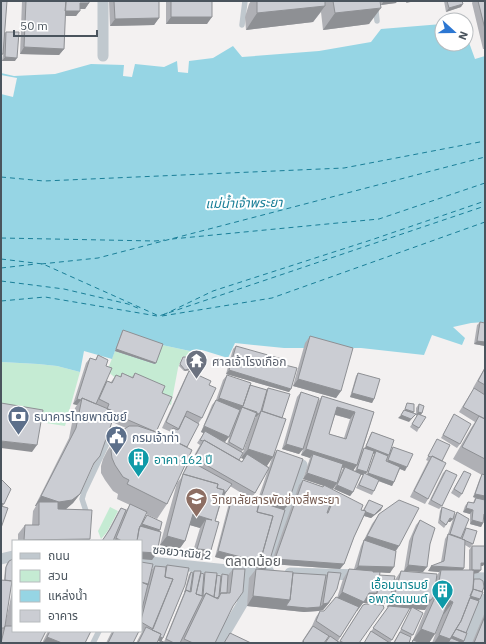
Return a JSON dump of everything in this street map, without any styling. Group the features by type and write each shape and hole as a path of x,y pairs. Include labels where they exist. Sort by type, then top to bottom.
{"street":[{"path":"103,1 103,56"},
{"path":"265,572 302,465"},
{"path":"1,559 12,556"},
{"name":"ซอยวาณิช 2","path":"142,561 247,572 371,576"},
{"path":"219,643 242,604 247,572"},
{"path":"452,577 485,578"},
{"path":"467,643 485,599"}],"lane":[{"path":"242,25 245,1"},
{"path":"375,1 377,22"},
{"path":"89,526 82,499 92,472 110,435 115,431 129,434"},
{"path":"93,643 98,632"}],"green space":[{"path":"162,345 190,351 189,356 182,357 178,368 171,405 118,380 107,371 115,351 155,364"},
{"path":"1,362 57,366 80,372 65,426 1,416"},
{"path":"110,507 118,511 107,532 101,539 98,531"}],"water":[{"name":"แม่น้ำเจ้าพระยา","path":"434,25 434,52 472,52 475,59 485,56 485,322 453,327 465,338 462,345 432,335 424,355 361,348 284,348 235,343 228,358 202,350 190,351 162,345 155,364 115,351 112,359 84,351 80,372 57,366 1,362 1,73 14,76 55,74 91,64 124,65 123,76 132,77 135,64 164,67 177,61 178,72 188,73 189,61 213,58 233,46 242,57 319,51 371,42 381,29"}],"pier":[{"path":"1,75 17,78 13,97 1,94"}],"building":[{"path":"1,1 7,1 3,54 1,54"},
{"path":"26,1 66,1 64,49 24,47"},
{"path":"66,1 89,1 89,3 80,3 80,11 65,11"},
{"path":"114,1 159,1 159,18 115,19"},
{"path":"171,1 212,1 212,17 171,17"},
{"path":"257,1 325,1 325,6 257,13"},
{"path":"333,1 380,1 381,8 335,13"},
{"path":"447,1 462,1 463,4 449,8"},
{"path":"478,1 485,1 485,29"},
{"path":"6,32 19,32 17,58 5,57"},
{"path":"480,322 485,323 485,342 477,341"},
{"path":"123,330 163,344 156,363 116,349"},
{"path":"310,336 353,348 341,391 298,379"},
{"path":"236,346 282,359 281,364 297,368 291,389 229,370"},
{"path":"98,355 108,360 106,366 112,368 96,404 82,398 81,400 77,399 90,358 96,360"},
{"path":"183,357 190,357 195,363 192,368 185,370 180,364"},
{"path":"485,368 485,385 478,381"},
{"path":"189,371 211,381 209,385 216,388 202,418 187,411 179,429 166,422"},
{"path":"122,373 133,378 135,373 165,386 162,393 172,397 156,432 112,413 113,411 107,409 109,404 99,399 107,381 112,383 116,375 121,377"},
{"path":"358,373 380,379 374,399 352,393"},
{"path":"227,375 251,383 243,406 219,398"},
{"path":"250,385 267,390 259,414 242,407"},
{"path":"268,388 290,394 282,418 262,411"},
{"path":"474,388 485,395 485,419 463,407"},
{"path":"301,392 319,398 303,449 286,444"},
{"path":"322,396 374,412 357,465 306,449","holes":["337,407 355,412 346,439 329,434"]},
{"path":"82,398 113,411 111,416 113,417 112,422 100,456 94,463 80,494 72,500 59,502 41,496 76,428"},
{"path":"216,400 240,410 229,437 204,426"},
{"name":"ธนาคารไทยพาณิชย์","path":"1,403 43,410 37,445 1,441"},
{"path":"407,403 414,404 414,412 405,409"},
{"path":"419,404 424,406 422,413 418,412"},
{"path":"242,407 257,412 243,450 229,442"},
{"path":"404,410 416,414 411,419 401,415"},
{"path":"261,411 286,419 273,457 248,449"},
{"path":"418,414 426,417 419,428 412,424"},
{"path":"454,414 471,424 460,444 443,435"},
{"path":"185,416 199,424 187,447 168,438 173,428 178,430"},
{"path":"479,416 485,419 485,459 462,447"},
{"name":"อาคา 162 ปี","path":"129,426 138,426 159,433 192,450 167,504 127,484 129,480 123,477 115,465 111,451 113,445 117,436"},
{"path":"205,431 243,453 239,460 204,440 200,440"},
{"path":"372,432 394,440 389,455 366,446"},
{"path":"437,439 450,445 442,461 432,456 428,456"},
{"path":"204,440 242,462 247,454 269,468 255,493 194,458"},
{"path":"393,447 413,454 407,467 388,460"},
{"path":"364,448 374,451 367,472 357,469"},
{"path":"277,450 303,459 287,506 261,497"},
{"path":"376,451 388,456 386,461 400,467 394,482 368,473"},
{"path":"313,454 343,464 337,483 307,473"},
{"path":"432,456 446,463 428,499 414,491"},
{"path":"190,461 232,484 226,492 224,492 224,490 217,488 218,484 183,474"},
{"path":"345,467 361,474 353,492 337,485"},
{"path":"446,470 457,475 442,506 431,500"},
{"path":"464,471 471,474 462,494 454,489"},
{"path":"364,473 379,480 374,491 359,485"},
{"path":"183,474 218,484 217,488 224,490 215,521 219,522 211,550 197,549 206,519 212,520 193,514 185,541 167,536"},
{"path":"482,474 485,475 485,496 475,494"},
{"path":"1,479 11,489 4,504 1,503"},
{"path":"303,480 323,487 324,485 363,505 361,510 366,511 344,564 275,559","holes":["331,502 332,503 328,513 327,513"]},
{"path":"232,498 259,505 257,512 273,516 260,562 218,551"},
{"path":"476,498 485,500 485,514 483,523 472,520 473,510 466,508 468,502 474,503"},
{"path":"369,500 383,506 374,515 364,510"},
{"path":"399,500 419,508 399,546 367,536 379,514"},
{"path":"39,502 58,502 58,509 92,510 90,539 24,540 25,525 39,525"},
{"path":"259,502 285,510 268,566 259,564 273,516 257,512"},
{"path":"130,504 147,512 139,529 137,540 120,540 116,538"},
{"path":"1,506 8,508 1,528"},
{"path":"442,507 455,512 453,519 450,518 446,525 440,520"},
{"path":"121,508 126,510 113,540 103,540"},
{"path":"457,512 469,519 461,538 450,534"},
{"path":"147,515 162,522 160,530 142,524"},
{"path":"420,520 435,528 430,544 427,567 408,565 413,536"},
{"path":"140,526 161,532 157,553 142,552 142,540 137,540"},
{"path":"466,528 477,531 473,544 462,539"},
{"path":"448,534 465,540 464,568 431,566 444,561"},
{"path":"364,540 396,551 394,567 358,566"},
{"path":"472,546 485,546 485,563 481,563 481,570 472,570"},
{"path":"12,560 12,581 5,580 6,567 9,561"},
{"path":"142,562 153,564 148,585 142,582"},
{"path":"167,565 189,568 185,585 163,638 160,637 161,634 152,630 173,579 165,577"},
{"path":"155,566 166,567 165,577 173,579 153,629 142,623 142,616"},
{"path":"233,569 245,569 243,592 233,606 215,643 193,643 184,639 206,593 218,599 221,593 230,593"},
{"path":"256,569 293,572 290,600 253,596"},
{"path":"349,569 380,572 377,593 369,593 364,602 342,592"},
{"name":"เอื้อมนารมย์ อพาร์ตเมนต์","path":"441,570 474,570 473,590 461,621 450,639 439,635 453,602 449,600 435,634 421,629 437,593"},
{"path":"194,571 201,571 196,594 203,596 180,643 174,643 166,639 186,590 191,592"},
{"path":"401,571 437,574 434,596 431,600 394,598"},
{"path":"191,572 193,573 190,592 186,590 185,592"},
{"path":"205,572 217,573 214,597 206,593 203,596"},
{"path":"328,572 341,573 337,589 333,596 328,603 323,604"},
{"path":"201,573 204,574 202,596 196,594"},
{"path":"293,573 326,575 320,607 307,608 286,606 290,600"},
{"path":"222,574 228,575 227,593 220,594"},
{"path":"217,575 221,576 219,596 217,598 214,597"},
{"path":"379,575 395,576 391,595 389,597 375,596 377,593"},
{"path":"474,579 480,579 483,581 484,587 482,592 473,589"},
{"path":"1,580 12,581 4,628 1,628"},
{"path":"142,582 148,584 142,609"},
{"path":"473,589 483,592 480,599 470,596"},
{"path":"336,597 359,607 340,637 316,621 320,611 324,611"},
{"path":"470,598 479,601 466,633 456,629 461,621"},
{"path":"363,605 383,605 384,608 359,643 344,643 340,641"},
{"path":"389,606 410,608 392,640 373,628"},
{"path":"412,607 423,613 413,635 401,629"},
{"path":"485,616 485,643 474,643"},
{"path":"5,626 12,626 12,632 46,632 40,643 1,643"},
{"path":"313,626 329,636 324,643 305,643 303,641"},
{"path":"146,627 161,634 157,643 138,643"},
{"path":"456,629 467,633 464,641 452,636"},
{"path":"371,631 390,643 364,643"},
{"path":"50,632 90,632 85,643 62,643 47,637"},
{"path":"114,632 138,632 133,643 108,643"},
{"path":"400,632 411,637 409,643 394,643"},
{"path":"230,633 251,643 224,643"},
{"path":"330,636 340,643 325,643"},
{"path":"451,638 463,643 448,643"},
{"path":"413,640 421,643 412,643"}],"ferry route":[{"path":"1,177 44,181 344,168 485,141"},
{"path":"41,264 98,258 485,157"},
{"path":"172,239 379,219 485,183"},
{"path":"163,315 213,291 374,239 485,201"},
{"path":"1,259 43,264 159,316 485,206"},
{"path":"162,316 272,298 485,222"},
{"path":"1,238 165,240"},
{"path":"1,268 36,264"},
{"path":"1,281 64,289 128,304 140,309"},
{"path":"1,301 45,297 157,316"}],"place":[{"name":"ศาลเจ้าโรงเกือก","path":"196,380"},
{"name":"ธนาคารไทยพาณิชย์","path":"18,436"},
{"name":"กรมเจ้าท่า","path":"117,456"},
{"name":"อาคา 162 ปี","path":"139,478"},
{"name":"วิทยาลัยสารพัดช่างสี่พระยา","path":"196,518"},
{"name":"เอื้อมนารมย์ อพาร์ตเมนต์","path":"443,610"}],"district":[{"name":"ตลาดน้อย","path":"253,561"}]}
